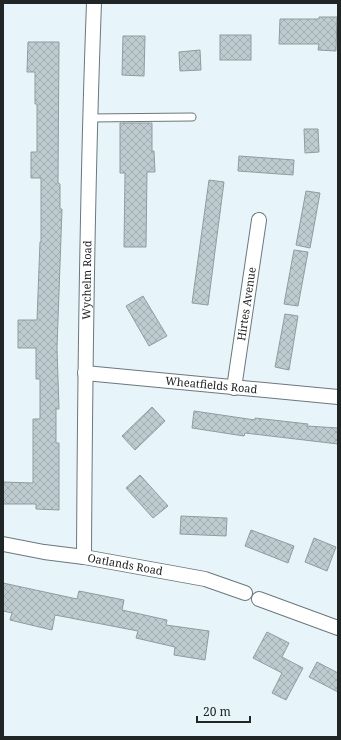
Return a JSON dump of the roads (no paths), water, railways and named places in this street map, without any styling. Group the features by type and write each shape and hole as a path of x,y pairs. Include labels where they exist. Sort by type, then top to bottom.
{"street":[{"name":"Wychelm Road","path":"84,557 89,118 94,3"},
{"name":"Hirtes Avenue","path":"234,388 259,220"},
{"name":"Wheatfields Road","path":"85,373 338,397"},
{"name":"Oatlands Road","path":"3,544 205,579 245,593"},
{"path":"259,599 338,628"}],"lane":[{"path":"89,118 192,117"}]}
